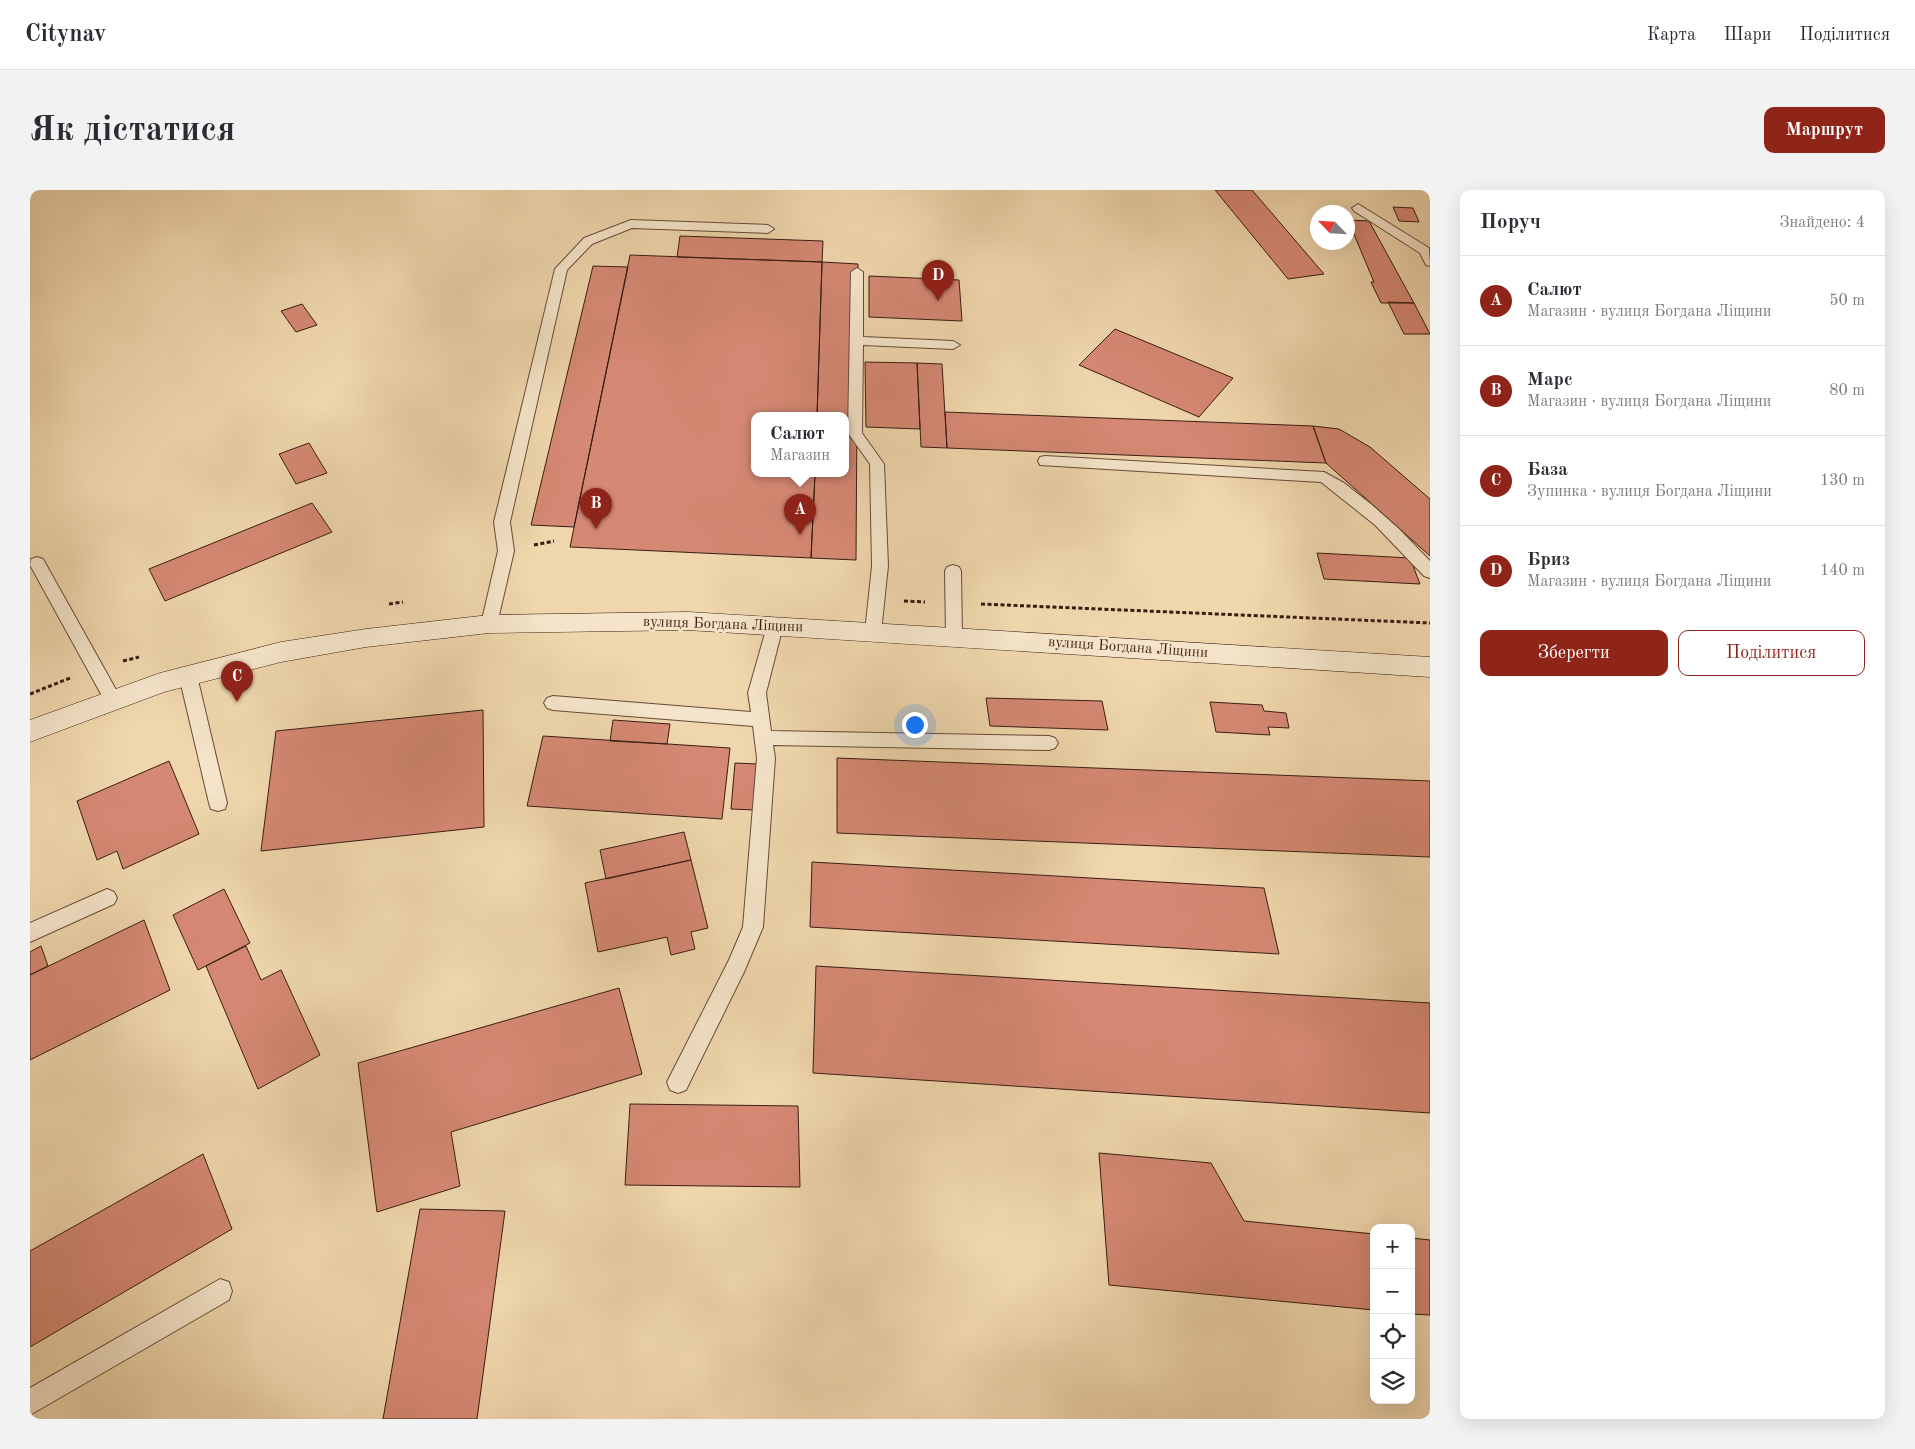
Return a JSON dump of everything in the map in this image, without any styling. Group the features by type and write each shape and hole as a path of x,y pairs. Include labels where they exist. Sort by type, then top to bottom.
{"main road":[{"name":"вулиця Богдана Ліщини","path":"30,731 160,684 281,652 366,638 489,624 688,621 1430,667"}],"lane":[{"path":"1358,208 1424,251 1430,262"},
{"path":"489,624 506,551 502,522 561,269 588,241 632,224 768,229"},
{"path":"857,272 855,434 877,464 880,566 873,632"},
{"path":"856,341 953,345"},
{"path":"1045,462 1324,477 1350,495 1416,555 1430,572"},
{"path":"37,563 114,700"},
{"path":"953,572 954,637"},
{"path":"678,1082 737,965 753,927 766,758 757,693 775,626"},
{"path":"188,676 218,803"},
{"path":"553,703 762,729 1049,743"},
{"path":"30,934 108,898"},
{"path":"30,1402 220,1291"}],"path":[{"path":"876,600 1430,623"}],"building":[{"path":"1215,190 1252,190 1324,274 1288,279"},
{"path":"1393,207 1413,208 1419,222 1399,221"},
{"path":"1355,220 1369,221 1414,303 1381,303 1371,282 1374,282 1355,237"},
{"path":"680,236 823,241 822,262 677,257"},
{"path":"630,255 822,262 817,412 751,412 751,477 815,477 811,558 570,547"},
{"path":"822,262 858,264 856,560 811,558 815,477 849,477 849,412 817,412"},
{"path":"593,266 628,267 574,527 531,525"},
{"path":"869,276 959,280 962,321 869,317"},
{"path":"1388,302 1414,303 1430,334 1404,334"},
{"path":"302,304 317,325 296,332 281,311"},
{"path":"1115,329 1233,378 1199,417 1079,365"},
{"path":"865,362 917,363 920,429 866,427"},
{"path":"917,363 942,364 947,448 921,447"},
{"path":"945,412 1313,426 1326,463 947,448"},
{"path":"1313,426 1339,429 1370,447 1430,499 1430,556 1326,463"},
{"path":"309,443 327,473 296,484 279,454"},
{"path":"312,503 332,532 165,601 149,569"},
{"path":"1317,553 1410,558 1420,584 1324,579"},
{"path":"986,698 1102,701 1108,730 990,726"},
{"path":"1210,702 1262,705 1264,711 1286,713 1289,728 1268,727 1270,735 1216,732"},
{"path":"483,710 484,827 261,851 276,731"},
{"path":"613,720 670,724 667,744 610,741"},
{"path":"543,736 730,748 722,819 527,806"},
{"path":"837,758 1430,781 1430,857 837,833"},
{"path":"169,761 199,834 123,869 117,851 97,860 77,801"},
{"path":"735,763 757,764 755,810 731,809"},
{"path":"684,832 691,860 606,879 600,850"},
{"path":"691,860 708,928 691,932 695,949 671,955 667,937 598,952 585,883"},
{"path":"812,862 1264,888 1279,954 810,927"},
{"path":"224,889 250,943 198,970 173,915"},
{"path":"144,920 170,990 30,1060 30,975"},
{"path":"41,946 48,966 30,975 30,952"},
{"path":"246,946 261,980 281,970 320,1055 258,1089 206,966"},
{"path":"816,966 1430,1003 1430,1113 813,1073"},
{"path":"619,988 642,1074 451,1132 460,1186 377,1212 358,1063"},
{"path":"630,1104 798,1106 800,1187 625,1185"},
{"path":"1099,1153 1211,1163 1244,1221 1370,1234 1370,1310 1109,1285"},
{"path":"203,1154 232,1229 30,1347 30,1251"},
{"path":"420,1209 505,1211 477,1419 383,1419"},
{"path":"1415,1238 1430,1240 1430,1315 1415,1314"}],"place":[{"name":"Бриз","path":"938,301"},
{"name":"Марс","path":"596,529"},
{"name":"Салют","path":"800,535"},
{"name":"База","path":"237,702"}]}
